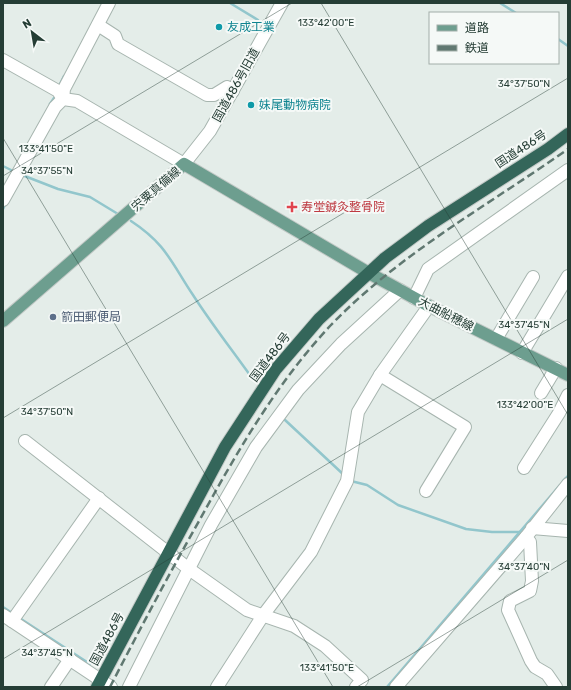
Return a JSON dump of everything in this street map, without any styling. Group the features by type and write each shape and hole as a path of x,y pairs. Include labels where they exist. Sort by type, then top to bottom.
{"highway":[{"name":"国道486号","path":"99,683 225,447 276,369 319,319 367,272 428,226 548,149 568,134"}],"main road":[{"name":"宍粟真備線","path":"3,321 184,164 367,272"},
{"name":"大曲船穂線","path":"367,272 414,298 568,375"}],"street":[{"path":"3,200 55,107 63,99 64,89 109,3"},
{"name":"国道486号旧道","path":"184,164 202,143 282,3"},
{"path":"98,25 115,36 118,44 207,95 214,95 226,87 233,91"},
{"path":"3,60 58,91 63,99 77,101 184,164"},
{"path":"414,298 428,269 568,170"},
{"path":"522,353 568,276"},
{"path":"496,339 533,277"},
{"path":"129,687 215,518 256,447 298,390 341,344 400,290"},
{"path":"217,687 264,614 311,552 347,478 358,412 380,375 430,306"},
{"path":"541,393 556,368"},
{"path":"380,375 465,427 426,491"},
{"path":"524,468 559,413 568,395"},
{"path":"25,441 189,569 247,610 264,614 294,626 325,646 362,680 356,687"},
{"path":"396,687 529,533 568,484"},
{"path":"99,498 12,617 70,659 99,683 111,687"},
{"path":"529,533 568,531"},
{"path":"529,533 532,581 530,591 510,601 508,610 531,661 535,667 547,674 556,687"},
{"path":"51,687 70,659"}],"waterway":[{"path":"230,3 258,20"},
{"path":"500,3 514,12"},
{"path":"559,40 568,46"},
{"path":"60,84 64,76"},
{"path":"50,104 54,98"},
{"path":"3,166 15,172"},
{"path":"22,175 58,189 90,197 118,214"},
{"path":"3,209 6,203"},
{"path":"131,221 143,229 167,254 207,316 252,378"},
{"path":"285,420 344,475"},
{"path":"563,481 568,476"},
{"path":"351,481 367,485 398,505 466,529 492,532 524,532"},
{"path":"387,687 560,485"},
{"path":"3,607 12,613"},
{"path":"18,617 90,664"}],"railway":[{"path":"110,687 187,542 243,444 258,419 310,348 357,300 414,253 568,149"}],"place":[{"name":"友成工業","path":"219,27"},
{"name":"妹尾動物病院","path":"251,105"},
{"name":"寿堂鍼灸整骨院","path":"292,207"},
{"name":"箭田郵便局","path":"53,317"}]}
